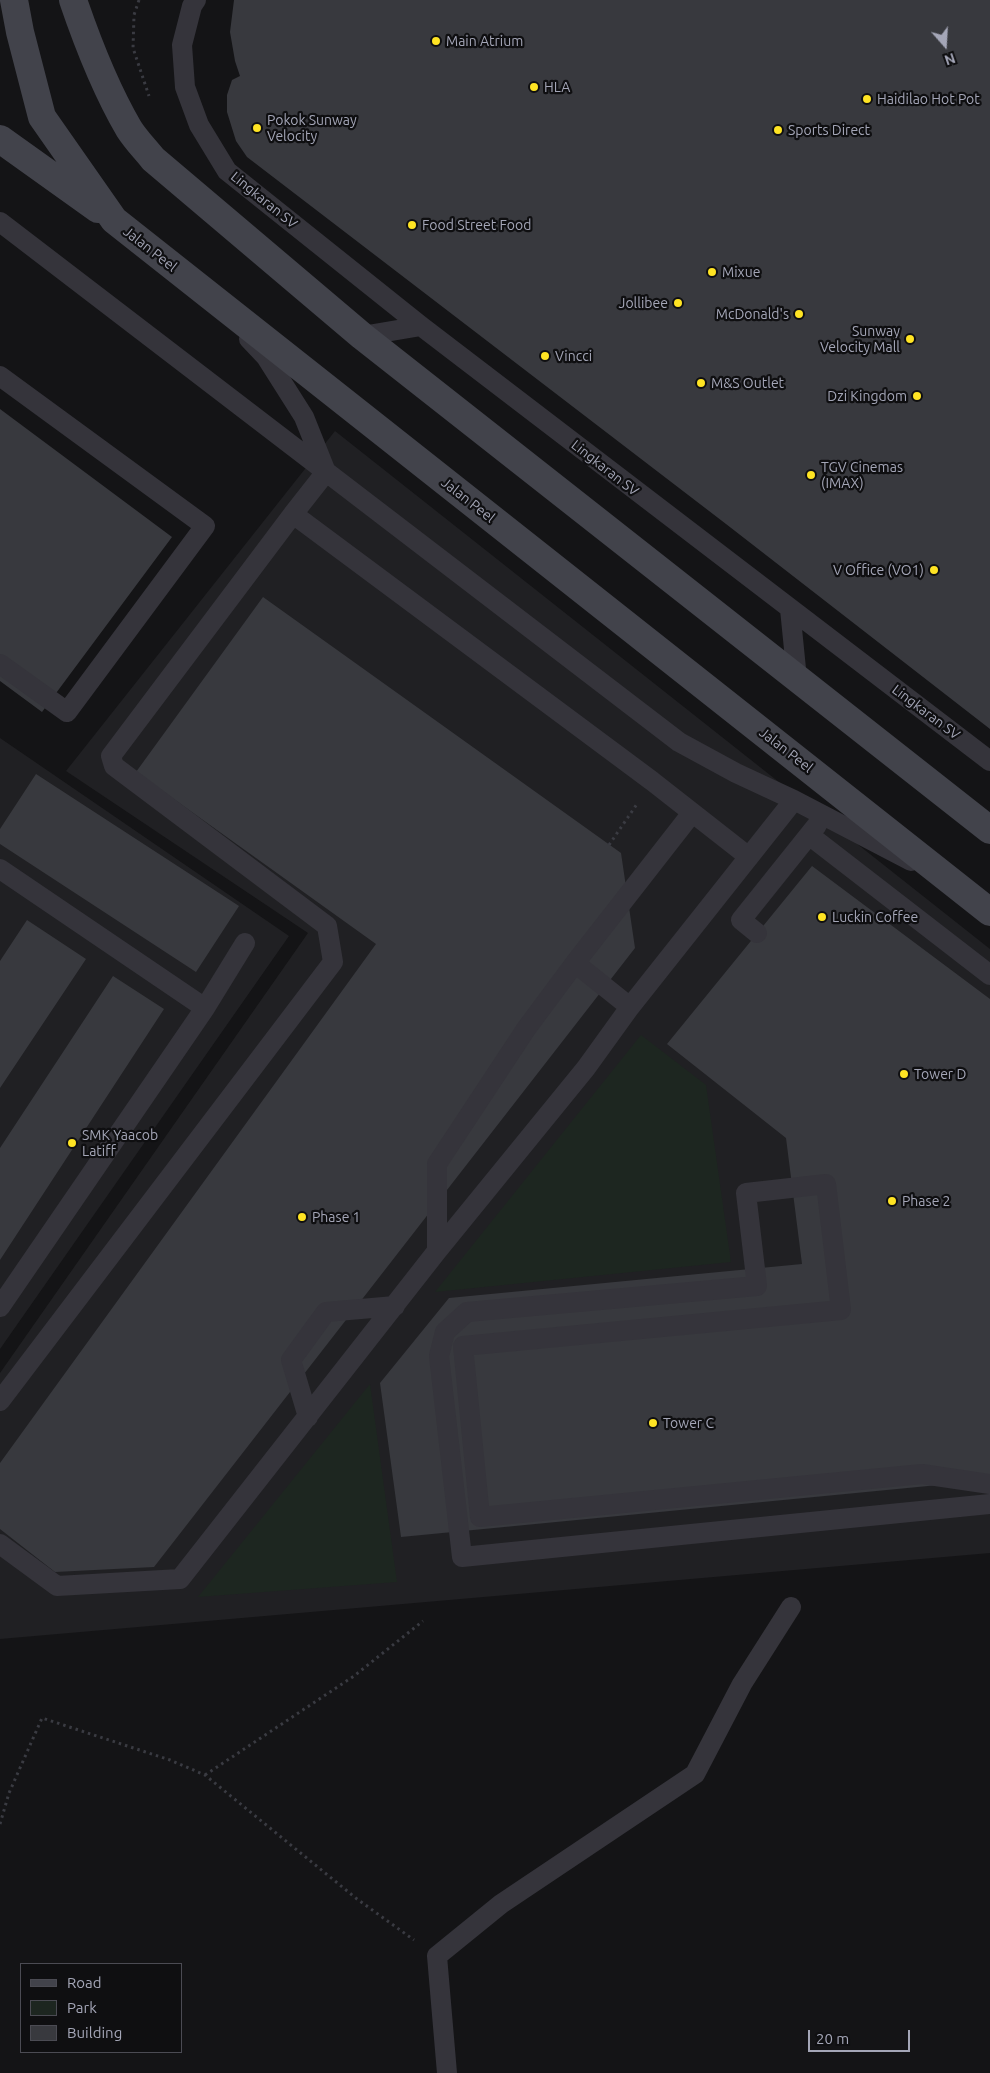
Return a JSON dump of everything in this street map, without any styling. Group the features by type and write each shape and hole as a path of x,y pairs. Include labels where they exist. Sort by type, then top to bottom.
{"street":[{"name":"Jalan Peel","path":"14,0 20,32 42,117 114,220 990,912"},
{"path":"20,32 26,0"},
{"path":"73,0 89,45 107,86 130,130 153,159 362,336 990,830"},
{"path":"0,138 114,220"}],"lane":[{"name":"Lingkaran SV","path":"196,0 192,6 182,45 185,87 200,125 227,171 421,326 990,761"},
{"path":"0,222 679,742 736,773 824,815 954,883"},
{"path":"209,296 266,357 304,417 326,472"},
{"path":"362,336 421,326"},
{"path":"0,376 205,526 67,712 0,664"},
{"path":"0,1401 334,962 327,926 114,766 111,756 326,472"},
{"path":"293,514 652,781 748,858"},
{"path":"790,609 797,679"},
{"path":"0,1544 57,1586 180,1579 437,1252 586,1068 630,1007 794,800"},
{"path":"437,1252 437,1164 526,1029 692,813"},
{"path":"757,933 741,920 824,815"},
{"path":"809,835 990,975"},
{"path":"0,869 205,1008"},
{"path":"0,1307 205,1008 245,943"},
{"path":"575,963 630,1007"},
{"path":"990,1484 922,1474 480,1517 463,1346 841,1310 826,1184 746,1193 757,1286 467,1312 445,1332 439,1356 462,1558 990,1504"},
{"path":"308,1417 291,1360 326,1312 395,1306"},
{"path":"447,2073 437,1956 501,1904 695,1774 742,1684 791,1607"}],"path":[{"path":"205,1776 354,1676 424,1621"},
{"path":"0,1824 10,1793 42,1718 170,1760 205,1776 357,1899 437,1956"}],"shaded area":[{"path":"335,431 990,949 990,1553 0,1639 0,1373 308,933 66,771"},
{"name":"SMK Yaacob Latiff","path":"0,738 289,936 0,1349"}],"green space":[{"path":"641,1035 706,1085 731,1262 435,1292"},
{"path":"370,1384 397,1582 198,1597"}],"building":[{"name":"Sunway Velocity Mall","path":"234,0 990,0 990,729 247,157 236,141 227,112 227,95 232,80 240,76 235,61 230,32"},
{"path":"0,409 172,537 42,712 0,681"},
{"name":"Phase 1","path":"263,597 621,853 635,948 154,1567 55,1572 0,1529 0,1463 376,944 136,772"},
{"path":"36,774 239,906 196,972 0,844 0,829"},
{"name":"Phase 2","path":"812,866 990,999 990,1480 401,1537 380,1383 449,1298 802,1264 786,1138 667,1044"},
{"path":"27,920 86,959 0,1088 0,961"},
{"path":"113,976 164,1009 0,1260 0,1148"}],"place":[{"name":"Main Atrium","path":"436,41"},
{"name":"HLA","path":"534,87"},
{"name":"Haidilao Hot Pot","path":"867,99"},
{"name":"Pokok Sunway Velocity","path":"257,128"},
{"name":"Sports Direct","path":"778,130"},
{"name":"Food Street Food","path":"412,225"},
{"name":"Mixue","path":"712,272"},
{"name":"Jollibee","path":"678,303"},
{"name":"McDonald's","path":"799,314"},
{"name":"Sunway Velocity Mall","path":"910,339"},
{"name":"Vincci","path":"545,356"},
{"name":"M&S Outlet","path":"701,383"},
{"name":"Dzi Kingdom","path":"917,396"},
{"name":"TGV Cinemas (IMAX)","path":"811,475"},
{"name":"V Office (VO1)","path":"934,570"},
{"name":"Luckin Coffee","path":"822,917"},
{"name":"Tower D","path":"904,1074"},
{"name":"SMK Yaacob Latiff","path":"72,1143"},
{"name":"Phase 2","path":"892,1201"},
{"name":"Phase 1","path":"302,1217"},
{"name":"Tower C","path":"653,1423"}]}
